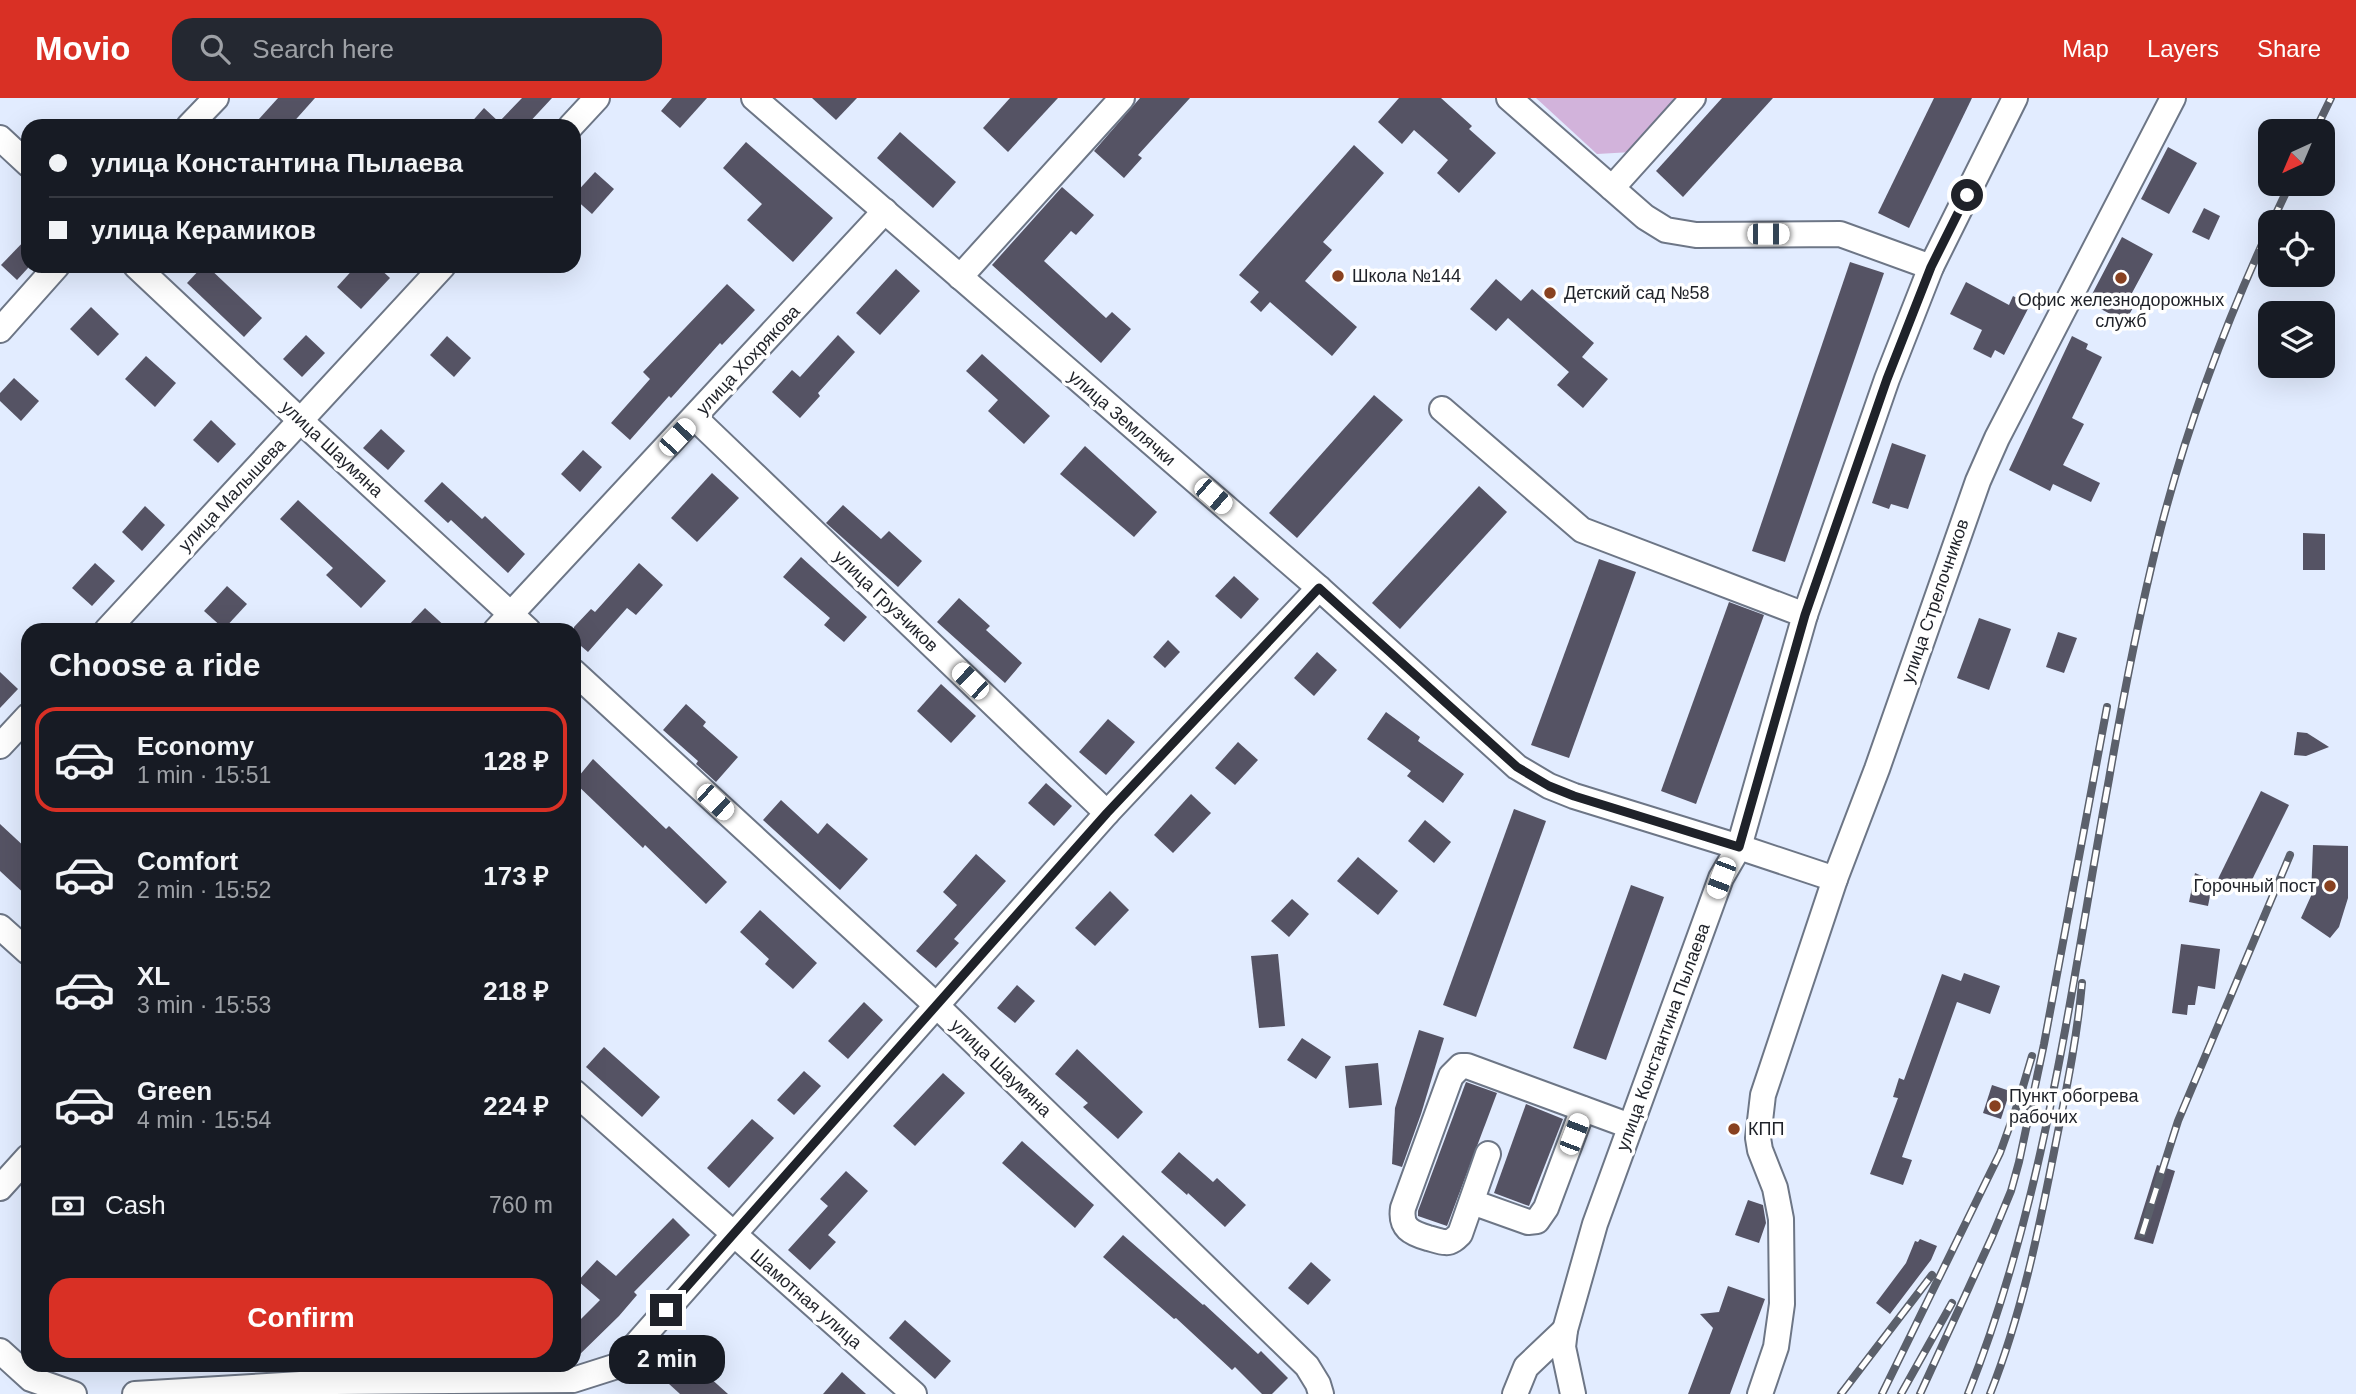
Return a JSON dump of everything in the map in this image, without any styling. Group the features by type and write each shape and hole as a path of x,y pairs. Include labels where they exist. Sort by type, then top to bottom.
{"street":[{"path":"196,119 216,98"},
{"path":"578,119 597,98"},
{"name":"улица Землячки","path":"754,98 1319,588 1517,767 1574,796 1836,879"},
{"path":"960,277 1122,98"},
{"path":"1509,98 1645,216 1666,230 1696,235 1840,234 1931,267"},
{"path":"1612,188 1693,98"},
{"name":"улица Константина Пылаева","path":"1573,1394 1563,1348 1565,1330 1595,1224 1721,878 1739,847 1805,615 1887,379 1931,267 2015,98"},
{"name":"улица Стрелочников","path":"1759,1394 1776,1347 1782,1304 1781,1219 1775,1188 1760,1150 1759,1128 1763,1095 1836,879 1978,481 1997,438 2173,98"},
{"path":"0,138 21,158"},
{"name":"улица Хохрякова","path":"514,623 695,418 885,211"},
{"path":"0,330 51,273"},
{"name":"улица Шаумяна","path":"143,273 510,623"},
{"name":"улица Малышева","path":"113,623 437,273"},
{"path":"1442,409 1582,530 1805,615"},
{"name":"улица Грузчиков","path":"695,418 1107,813"},
{"path":"135,1394 335,1380 574,1387 617,1366 1107,813 1319,588"},
{"name":"улица Шаумяна","path":"581,678 936,1005 1307,1366 1314,1374 1321,1393"},
{"path":"0,746 21,724"},
{"path":"0,927 21,946"},
{"path":"1489,1154 1463,1230 1449,1242 1414,1234 1404,1224 1402,1217 1455,1070 1467,1066 1630,1126"},
{"name":"Шамотная улица","path":"581,1098 914,1394"},
{"path":"1472,1202 1528,1222 1537,1221 1546,1208 1583,1109"},
{"path":"0,1188 21,1165"},
{"path":"1515,1394 1526,1367 1565,1330"},
{"path":"0,1351 21,1370"},
{"path":"23,1372 31,1379 74,1394"}],"shaded area":[{"path":"1536,98 1679,98 1632,152 1597,154"}],"building":[{"path":"278,98 315,98 296,119 259,119"},
{"path":"522,98 552,98 532,119 502,119"},
{"path":"672,98 707,98 680,128 661,111"},
{"path":"812,98 857,98 836,120"},
{"path":"1010,98 1058,98 1008,152 983,128"},
{"path":"1140,98 1190,98 1138,155 1142,158 1124,178 1094,151"},
{"path":"1399,98 1441,98 1472,126 1469,129 1496,153 1459,193 1437,173 1448,160 1414,130 1402,144 1378,122"},
{"path":"1722,98 1773,98 1683,197 1656,171"},
{"path":"1934,98 1972,98 1909,228 1878,213"},
{"path":"484,108 496,119 474,119"},
{"path":"900,132 956,182 933,208 877,158"},
{"path":"746,142 833,218 793,262 747,220 762,204 723,168"},
{"path":"1354,145 1384,173 1323,242 1332,250 1305,281 1357,327 1332,356 1270,302 1261,312 1250,302 1259,292 1239,275"},
{"path":"2168,147 2197,163 2169,214 2141,199"},
{"path":"595,172 614,189 592,214 581,204 581,187"},
{"path":"1062,187 1094,215 1076,235 1071,231 1044,261 1106,318 1112,312 1131,329 1101,363 992,265"},
{"path":"2204,208 2220,216 2209,240 2192,232"},
{"name":"Офис железнодорожных служб","path":"2122,237 2153,254 2132,293 2139,297 2125,322 2088,302"},
{"path":"21,244 21,273 23,273 17,280 1,265"},
{"path":"1850,262 1884,273 1785,562 1752,551"},
{"path":"896,269 920,291 880,335 856,313"},
{"path":"196,273 214,273 262,318 244,337 187,283"},
{"path":"350,273 385,273 390,278 361,309 337,287"},
{"path":"1496,279 1521,301 1532,289 1594,343 1582,357 1608,379 1583,408 1557,385 1569,372 1508,318 1496,331 1470,309"},
{"path":"1966,282 2009,305 2013,296 2030,305 2004,355 1995,350 1991,358 1973,349 1982,330 1950,314"},
{"path":"727,284 755,310 722,345 720,343 671,398 669,396 630,440 611,423 650,379 643,372"},
{"path":"91,307 119,334 98,356 70,329"},
{"path":"306,335 325,353 302,377 283,359"},
{"path":"838,335 855,352 818,393 820,396 800,418 772,392 792,370 800,377"},
{"path":"447,336 471,358 454,377 430,355"},
{"path":"2072,336 2088,344 2086,349 2102,357 2072,418 2084,424 2063,465 2100,483 2091,502 2053,484 2050,491 2009,470"},
{"path":"982,354 1050,416 1024,444 988,411 998,400 966,371"},
{"path":"146,356 176,383 155,407 125,379"},
{"path":"14,378 39,401 21,421 0,401 0,393"},
{"path":"1374,395 1403,420 1297,538 1269,513"},
{"path":"211,420 236,444 218,463 193,440"},
{"path":"381,429 405,451 388,470 363,448"},
{"path":"1892,443 1926,455 1908,509 1891,504 1889,509 1872,503"},
{"path":"1085,446 1157,512 1134,537 1060,474"},
{"path":"583,450 602,467 580,492 561,474"},
{"path":"712,473 739,498 697,542 671,518"},
{"path":"442,482 482,519 485,516 525,554 508,573 451,520 448,523 424,501"},
{"path":"1479,486 1507,512 1400,629 1372,603"},
{"path":"298,500 386,581 361,608 326,575 333,568 280,519"},
{"path":"843,505 881,539 889,531 922,561 898,587 826,523"},
{"path":"145,506 165,525 142,551 122,532"},
{"path":"2303,533 2325,534 2325,570 2303,570"},
{"path":"801,557 867,617 844,642 824,625 830,618 783,577"},
{"path":"1599,559 1636,572 1569,758 1531,745"},
{"path":"95,563 115,581 92,606 72,588"},
{"path":"639,563 663,585 636,615 627,608 588,652 581,646 581,623 578,623 591,609 595,612"},
{"path":"1234,576 1259,599 1241,619 1215,596"},
{"path":"227,586 247,604 230,623 217,623 204,611"},
{"path":"959,598 990,626 986,630 1022,663 1005,683 937,622"},
{"path":"1729,602 1764,615 1696,804 1661,791"},
{"path":"425,608 441,623 411,623"},
{"path":"1979,618 2011,629 1989,690 1957,678"},
{"path":"2058,632 2077,638 2064,673 2046,667"},
{"path":"1168,640 1180,652 1165,668 1153,657"},
{"path":"1317,652 1337,670 1314,696 1294,678"},
{"path":"0,672 18,689 0,708"},
{"path":"941,684 976,716 951,743 917,711"},
{"path":"686,704 706,722 703,726 738,757 716,782 696,764 698,761 663,730"},
{"path":"1386,712 1420,737 1418,741 1464,774 1443,803 1407,776 1411,771 1367,739"},
{"path":"1108,719 1135,742 1106,775 1079,752"},
{"path":"2297,732 2307,733 2329,747 2306,756 2294,755"},
{"path":"1238,742 1258,760 1235,785 1215,768"},
{"path":"593,759 666,829 669,826 727,882 706,904 581,789 581,774"},
{"path":"1046,783 1072,806 1054,826 1028,803"},
{"path":"2261,791 2289,805 2246,892 2218,879"},
{"path":"1191,794 1211,813 1173,853 1154,835"},
{"path":"781,800 818,834 827,823 868,859 840,890 763,820"},
{"path":"1514,809 1546,821 1476,1017 1443,1005"},
{"path":"1425,820 1451,842 1434,863 1408,841"},
{"path":"0,824 21,844 21,890 0,871"},
{"name":"Горочный пост","path":"2313,845 2348,846 2348,898 2339,927 2330,938 2301,918 2311,896"},
{"path":"976,854 1006,881 954,939 959,943 936,968 916,951 957,905 943,892"},
{"path":"1358,857 1398,891 1378,915 1337,881"},
{"path":"2195,873 2213,881 2208,906 2189,902"},
{"path":"1631,885 1664,897 1606,1060 1573,1048"},
{"path":"1110,891 1129,910 1095,946 1075,928"},
{"path":"1292,899 1309,914 1289,937 1271,921"},
{"path":"760,910 817,963 793,989 765,964 769,959 740,932"},
{"path":"2181,944 2220,949 2215,989 2198,986 2195,1005 2188,1005 2187,1015 2172,1013"},
{"path":"1278,954 1285,1026 1259,1028 1251,956"},
{"path":"1964,973 2000,986 1990,1014 1957,1002 1902,1157 1912,1160 1903,1185 1870,1174 1898,1098 1893,1097 1899,1078 1904,1080 1942,974 1961,981"},
{"path":"1017,985 1035,1001 1015,1023 997,1008"},
{"path":"864,1002 883,1020 848,1059 828,1041"},
{"path":"1419,1030 1444,1038 1402,1167 1392,1164 1395,1108"},
{"path":"1302,1038 1331,1057 1316,1079 1287,1060"},
{"path":"604,1047 660,1097 642,1117 586,1067"},
{"path":"1077,1049 1143,1112 1118,1139 1083,1107 1088,1103 1055,1074"},
{"path":"1378,1063 1382,1105 1349,1108 1345,1066"},
{"path":"804,1071 821,1086 794,1115 777,1100"},
{"path":"943,1073 965,1093 915,1146 893,1126"},
{"path":"1466,1082 1497,1093 1447,1226 1418,1216 1418,1211"},
{"name":"Пункт обогрева рабочих","path":"1992,1085 2010,1091 2001,1119 1983,1113"},
{"path":"1526,1104 1563,1119 1529,1206 1494,1193"},
{"path":"752,1119 774,1138 729,1188 707,1168"},
{"path":"1022,1141 1094,1205 1075,1228 1002,1163"},
{"path":"1179,1152 1213,1182 1217,1178 1246,1205 1225,1227 1161,1172"},
{"path":"2157,1165 2175,1171 2153,1244 2134,1239"},
{"path":"846,1171 868,1191 828,1235 836,1242 810,1270 788,1250 828,1206 820,1199"},
{"path":"1748,1200 1763,1205 1766,1223 1759,1243 1735,1235"},
{"path":"673,1218 690,1235 634,1292 637,1295 619,1316 581,1353 581,1319 600,1300 581,1284 581,1278 597,1260 616,1276"},
{"path":"1123,1235 1258,1354 1261,1351 1288,1378 1272,1394 1262,1394 1235,1367 1232,1370 1176,1318 1103,1257"},
{"path":"1920,1239 1937,1246 1931,1260 1890,1314 1876,1303 1906,1263 1915,1241"},
{"path":"1311,1262 1331,1280 1308,1305 1288,1288"},
{"path":"1728,1286 1765,1299 1730,1394 1688,1394 1713,1328 1700,1314 1719,1312"},
{"path":"905,1320 951,1361 935,1379 889,1338"},
{"path":"689,1359 728,1394 680,1394 668,1383"},
{"path":"842,1372 866,1394 823,1394"}],"railway":[{"path":"2321,119 2331,98"},
{"path":"2278,210 2284,196"},
{"path":"1968,1394 1995,1320 2037,1168 2054,1091 2114,748 2159,535 2207,378 2258,254"},
{"path":"1920,1394 1992,1237 2011,1191 2019,1162 2044,1044 2107,707"},
{"path":"2142,1234 2178,1121 2290,855"},
{"path":"1990,1394 2011,1335 2035,1244 2070,1068 2082,983"},
{"path":"1882,1394 2000,1153 2032,1056"},
{"path":"1841,1394 1932,1275"},
{"path":"1901,1394 1952,1303"}],"place":[{"name":"Школа №144","path":"1338,276"},
{"name":"Офис железнодорожных служб","path":"2121,278"},
{"name":"Детский сад №58","path":"1550,293"},
{"name":"Горочный пост","path":"2330,886"},
{"name":"Пункт обогрева рабочих","path":"1995,1106"},
{"name":"КПП","path":"1734,1129"}],"route":[{"path":"666,1310 1107,813 1319,588 1517,767 1534,778 1574,796 1739,847 1805,615 1887,379 1931,267 1967,195"}]}
